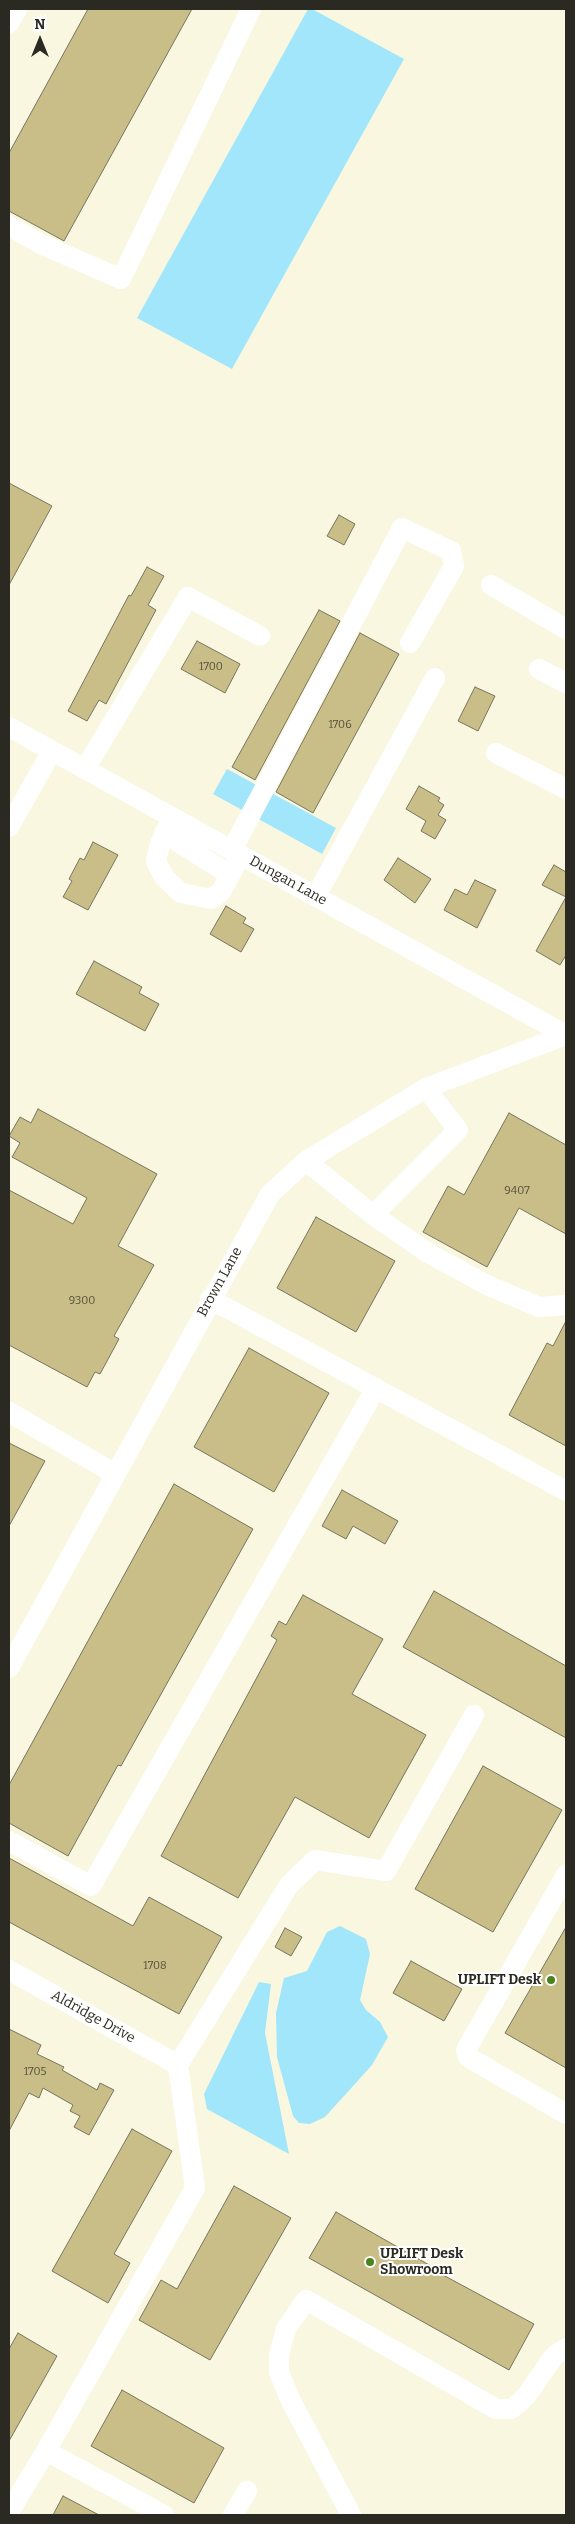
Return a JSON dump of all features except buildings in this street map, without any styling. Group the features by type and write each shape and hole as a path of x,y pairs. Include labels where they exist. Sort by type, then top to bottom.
{"street":[{"path":"9,23 17,9"},
{"path":"9,226 41,244 121,279 251,9"},
{"path":"230,875 168,825 156,861 164,877 182,893 211,899 221,892 230,875 236,853 402,528 451,551 454,566 410,644"},
{"path":"491,586 566,630"},
{"path":"85,769 188,597 260,636"},
{"path":"538,669 566,683"},
{"path":"316,896 435,678"},
{"name":"Dungan Lane","path":"9,727 85,769 168,825 236,853 566,1035"},
{"path":"9,827 52,751"},
{"path":"496,753 566,789"},
{"name":"Brown Lane","path":"9,1668 210,1299 270,1194 306,1160 426,1088 566,1035"},
{"path":"373,1215 458,1130 426,1088"},
{"path":"306,1160 373,1215 428,1253 489,1286 538,1307 566,1306"},
{"path":"210,1299 566,1491"},
{"path":"9,1841 91,1886 376,1388"},
{"path":"9,1412 115,1474"},
{"path":"9,2512 195,2188 178,2065 289,1885 315,1860 386,1871 474,1715"},
{"path":"566,1875 466,2050 468,2057 566,2114"},
{"name":"Aldridge Drive","path":"9,1970 178,2065"},
{"path":"351,2515 289,2397 279,2372 279,2355 286,2329 306,2300 496,2409 511,2409 519,2403 527,2395 554,2356 566,2348"},
{"path":"46,2450 164,2515"},
{"path":"233,2515 247,2492"}],"water":[{"path":"308,9 312,9 404,59 232,369 137,318"},
{"path":"227,769 336,828 322,854 213,794"},
{"path":"340,1926 366,1939 370,1954 360,2000 366,2010 380,2022 388,2037 372,2065 325,2117 310,2124 299,2123 293,2116 277,2057 276,2013 284,1978 307,1971 327,1932"},
{"path":"259,1982 271,1984 265,2033 289,2154 207,2109 204,2094"}],"place":[{"name":"UPLIFT Desk","path":"551,1980"},
{"name":"UPLIFT Desk Showroom","path":"370,2262"}]}
